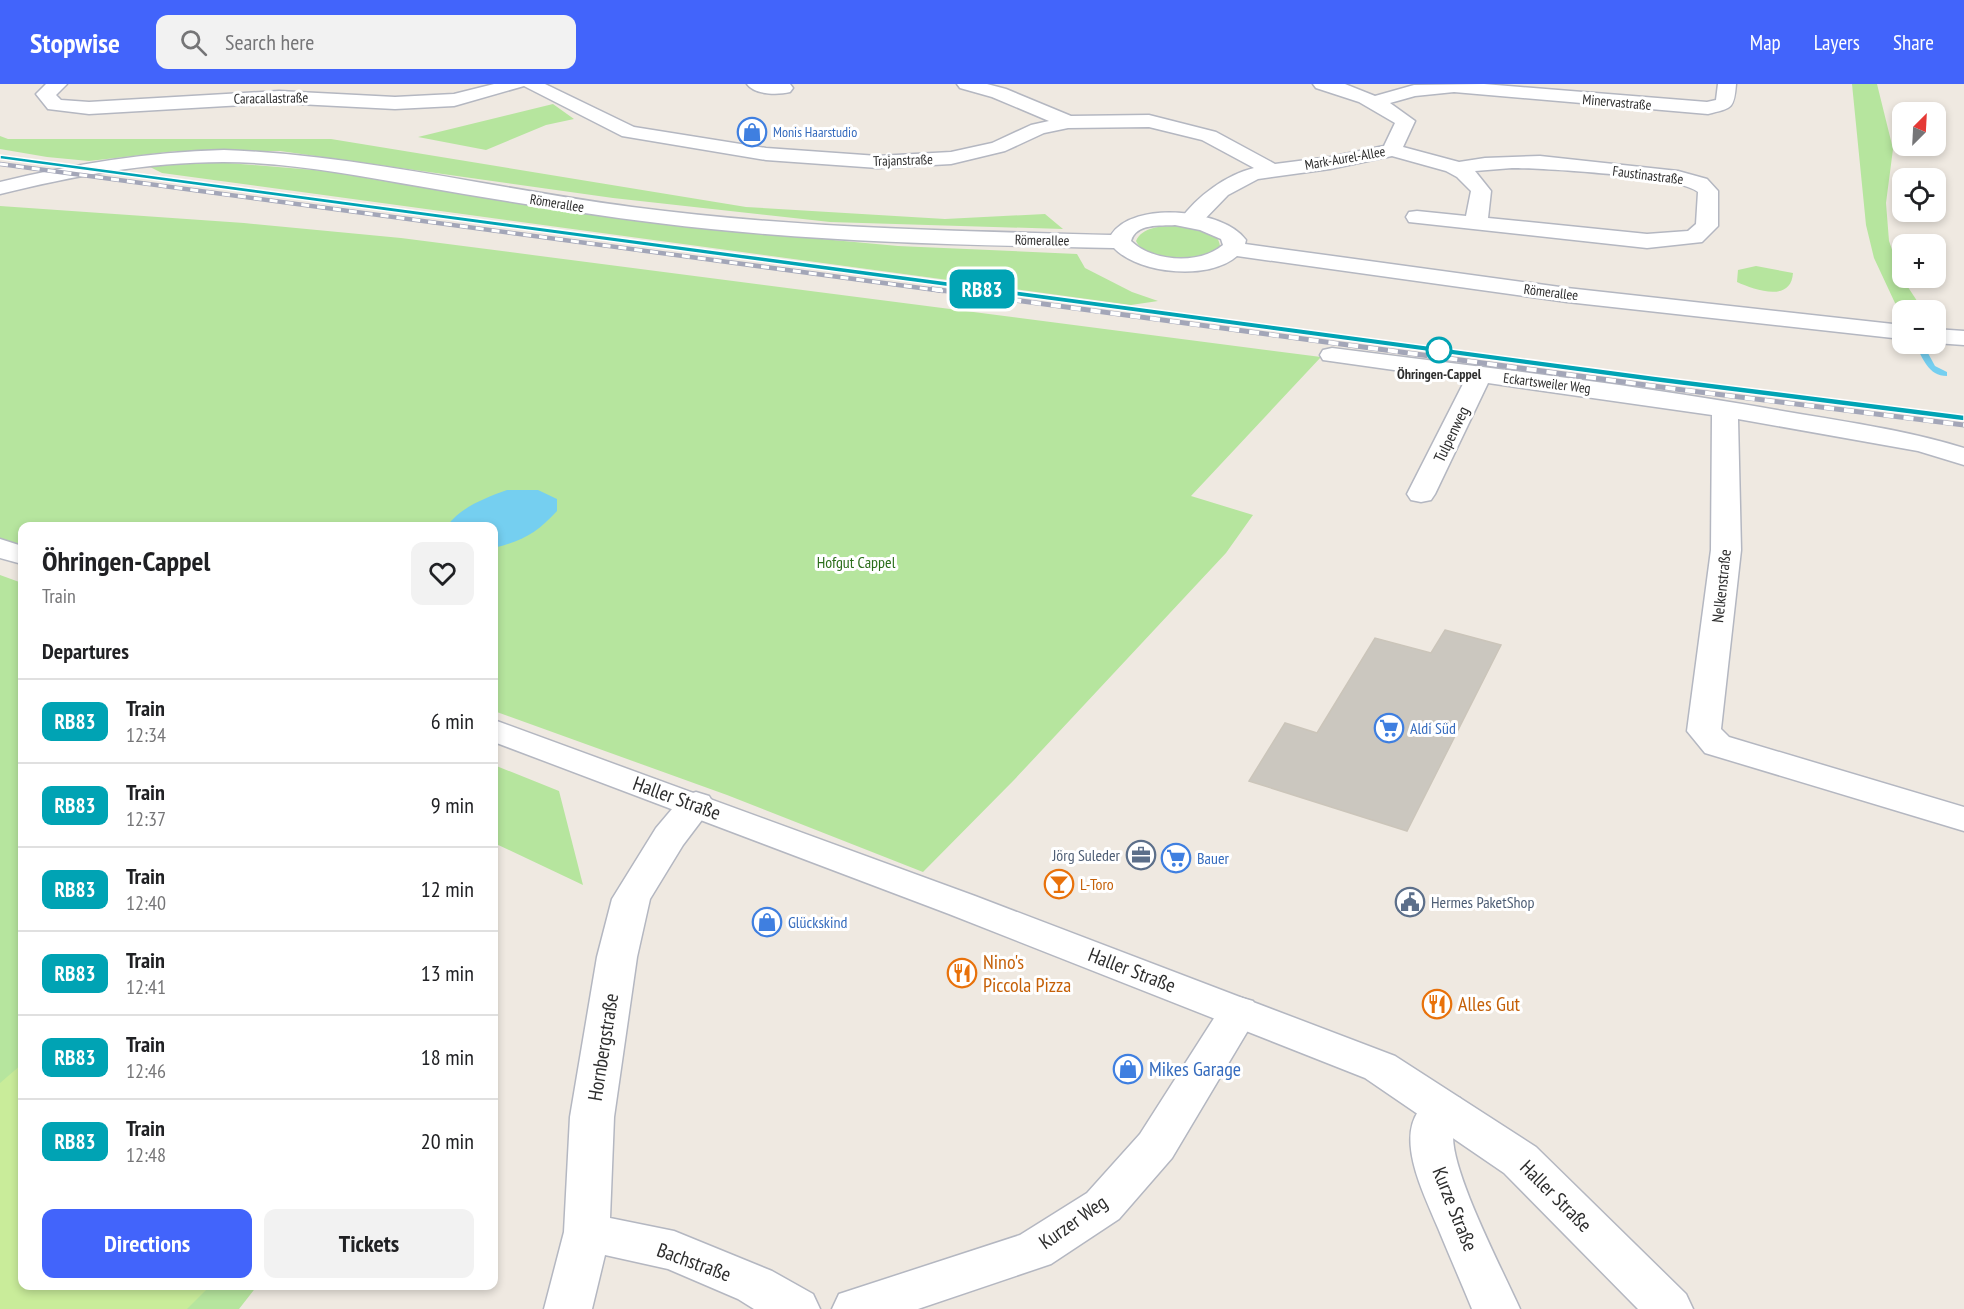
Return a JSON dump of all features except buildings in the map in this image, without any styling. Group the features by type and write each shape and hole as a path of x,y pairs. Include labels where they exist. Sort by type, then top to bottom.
{"street":[{"name":"Caracallastraße","path":"58,84 45,94 55,105 88,108 210,99 279,97 394,103 454,100 516,84"},
{"name":"Trajanstraße","path":"531,84 629,132 766,154 867,161 951,158 998,147 1038,129 1068,122 1149,122 1209,135 1272,170"},
{"path":"756,84 763,87 784,88"},
{"path":"966,84 999,93 1068,122"},
{"name":"Mark-Aurel-Allee","path":"1191,220 1221,191 1251,175 1272,170 1330,164 1392,150 1406,121 1376,101 1322,84"},
{"name":"Minervastraße","path":"1376,101 1414,91 1454,85 1708,108 1725,103 1727,84"},
{"name":"Faustinastraße","path":"1392,150 1458,168 1475,180 1481,191 1477,207 1477,223"},
{"name":"Römerallee","path":"0,188 54,174 104,165 170,158 222,156 273,158 324,164 587,208 669,218 937,238 1120,242"},
{"name":"Faustinastraße","path":"1417,217 1647,241 1694,237 1707,226 1708,191 1700,183 1678,177 1521,161 1484,162 1458,168"},
{"path":"1160,219 1191,220 1217,226 1226,232 1234,243 1232,249 1223,257 1208,262 1166,264 1134,256 1124,249 1120,242 1120,236 1125,230 1140,223 1160,219"},
{"name":"Römerallee","path":"1232,249 1357,268 1760,318 1892,331"},
{"path":"1946,337 1964,338"},
{"name":"Eckartsweiler Weg","path":"1332,355 1725,409"},
{"name":"Tulpenweg","path":"1421,494 1480,374"},
{"path":"1725,409 1923,444 1964,457"},
{"name":"Nelkenstraße","path":"1725,409 1726,550 1704,731 1717,745 1964,819"},
{"path":"0,548 18,554"},
{"name":"Haller Straße","path":"498,731 696,804 1380,1066 1520,1160 1670,1309"},
{"name":"Hornbergstraße","path":"568,1309 586,1232 592,1117 617,957 631,899 669,837 696,804"},
{"name":"Kurzer Weg","path":"856,1309 1035,1250 1103,1206 1156,1146 1239,1012"},
{"name":"Kurze Straße","path":"1445,1110 1433,1125 1432,1144 1436,1170 1496,1309"},
{"name":"Bachstraße","path":"586,1232 674,1251 755,1285 796,1309"}],"green space":[{"path":"1852,84 1877,84 1892,145 1886,203 1889,241 1892,250 1892,288 1909,288 1916,300 1894,300 1874,258 1866,225"},
{"path":"553,104 574,119 546,125 486,150 418,137"},
{"path":"0,136 8,139 331,139 746,207 945,219 1045,214 1063,229 830,222 613,198 280,151 177,151 89,161 0,149"},
{"path":"216,162 326,171 454,193 670,225 898,246 1077,254 1085,268 1132,292 1158,301 1131,305 162,173 148,166"},
{"name":"Hofgut Cappel","path":"0,206 244,223 401,238 1321,357 1191,496 1253,515 1226,553 1014,780 923,872 727,795 498,712 498,522 18,522 18,544 0,538"},
{"path":"1181,226 1211,233 1219,241 1220,246 1202,256 1176,259 1151,254 1142,249 1136,241 1149,229"},
{"path":"1756,266 1793,273 1791,282 1786,288 1771,292 1737,282 1738,270"},
{"path":"0,575 18,582 18,1290 254,1290 239,1309 0,1309"},
{"path":"498,767 559,791 583,885 498,845"},
{"path":"18,1067 18,1290 206,1290 187,1309 0,1309 0,1083"}],"water":[{"path":"507,490 538,490 557,499 557,511 543,525 528,535 498,547 498,522 450,522 466,508"}],"waterway":[{"path":"1924,354 1932,368 1944,374"}],"railway":[{"path":"0,164 943,291"},
{"path":"932,289 1683,390 1964,425"}],"train":[{"name":"RB83","path":"0,157 1654,379 1964,418"}],"place":[{"name":"Monis Haarstudio","path":"752,132"},
{"name":"Öhringen-Cappel","path":"1439,350"},
{"name":"Aldi Süd","path":"1389,728"},
{"name":"Jörg Suleder","path":"1141,855"},
{"name":"Bauer","path":"1176,858"},
{"name":"L-Toro","path":"1059,884"},
{"name":"Hermes PaketShop","path":"1410,902"},
{"name":"Glückskind","path":"767,922"},
{"name":"Nino's Piccola Pizza","path":"962,973"},
{"name":"Alles Gut","path":"1437,1004"},
{"name":"Mikes Garage","path":"1128,1069"}]}
